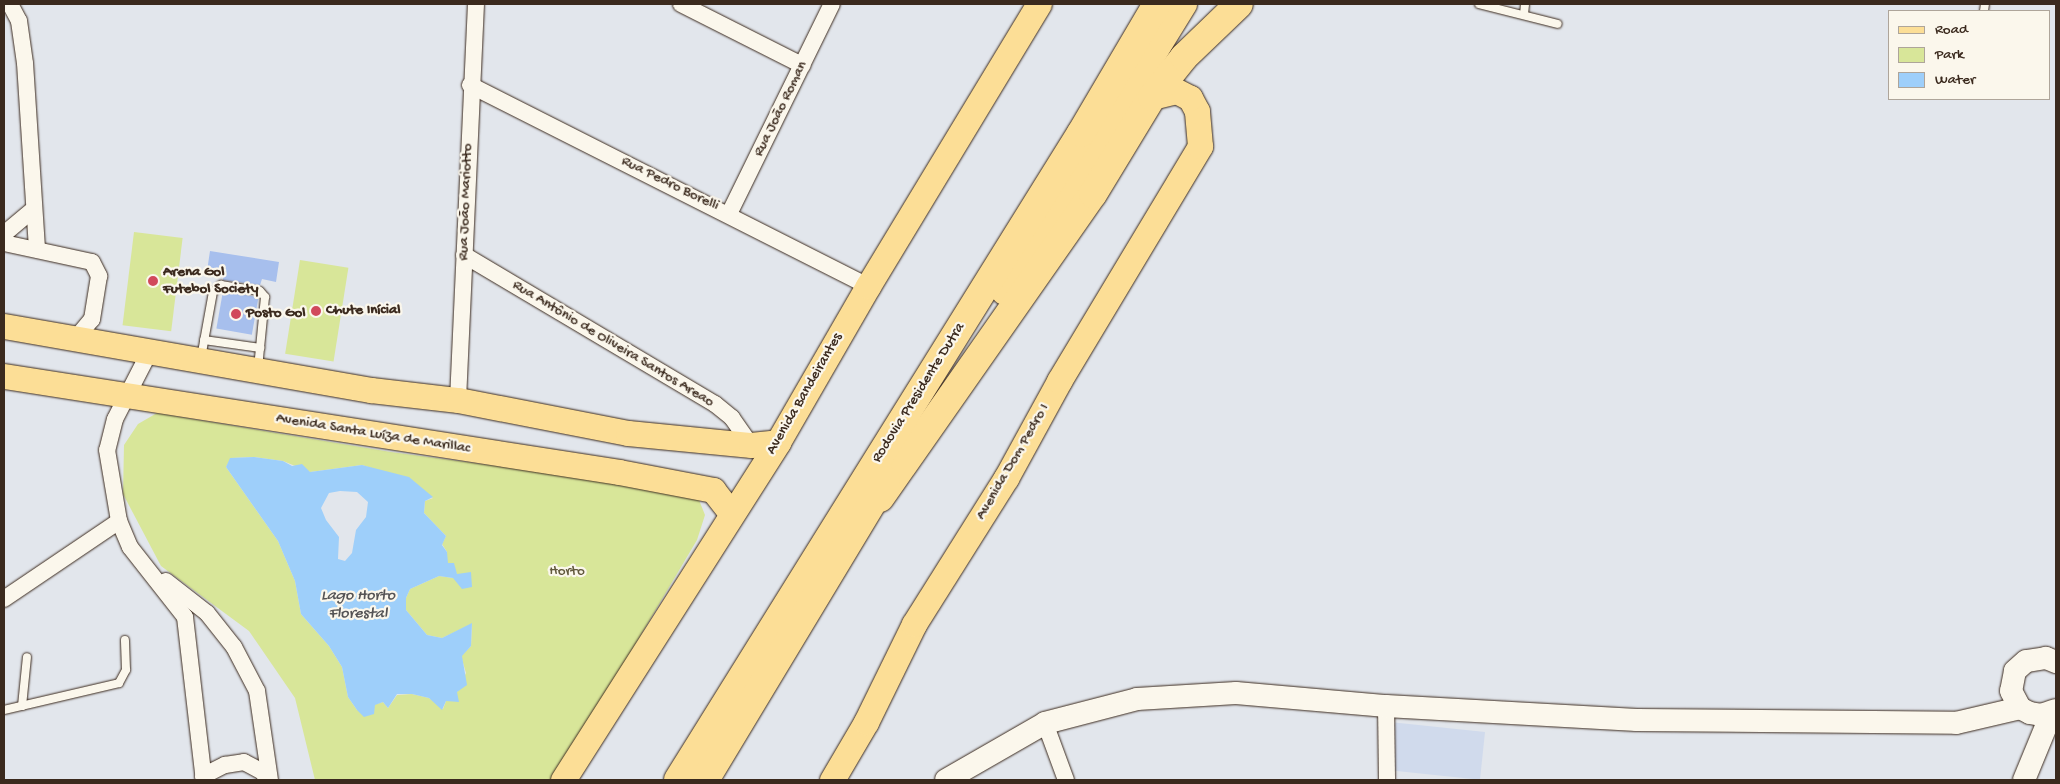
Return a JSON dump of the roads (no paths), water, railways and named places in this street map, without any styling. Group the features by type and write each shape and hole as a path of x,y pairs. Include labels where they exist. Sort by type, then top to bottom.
{"highway":[{"name":"Rodovia Presidente Dutra","path":"678,780 1081,134 1157,4"},
{"name":"Rodovia Presidente Dutra","path":"705,780 903,451 1101,140 1183,4"},
{"path":"856,532 1093,194 1152,97 1184,57 1239,4"}],"main road":[{"name":"Avenida Bandeirantes","path":"563,780 731,513 778,442 868,286 1039,4"},
{"name":"Avenida Dom Pedro I","path":"832,780 866,722 914,624 1006,478 1059,382 1200,146 1197,111 1190,98 1176,90 1152,97"},
{"path":"4,326 150,351 202,350 258,359 371,390 458,400 628,433 751,445 778,442"},
{"path":"4,334 65,336"},
{"name":"Avenida Santa Luíza de Marillac","path":"4,376 619,472 713,490 731,513"},
{"path":"619,472 634,454 628,433"},
{"path":"1956,723 1987,708 2020,666 2056,650"},
{"path":"2020,666 2046,658 2056,662"},
{"path":"2020,666 2011,691 2023,709 2028,744 2023,780"},
{"path":"946,780 1045,723 1137,698 1227,693 1386,706 1637,720 1956,723 2023,709 2040,715 2055,711"},
{"path":"2023,780 2055,711"}],"street":[{"path":"10,4 19,20 25,63 37,250"},
{"name":"Rua João Mariotto","path":"458,400 470,85 476,4"},
{"path":"681,4 802,66"},
{"name":"Rua João Roman","path":"729,214 832,4"},
{"name":"Rua Pedro Borelli","path":"470,85 729,214 868,286"},
{"path":"4,234 34,209"},
{"path":"4,243 92,262 99,276 92,319 65,336"},
{"name":"Rua Antônio de Oliveira Santos Areao","path":"464,255 715,404 732,418 751,445"},
{"path":"150,351 115,419 107,450 119,521 130,547 148,568 165,584 207,612 234,647 257,691 269,780"},
{"path":"4,599 119,521"},
{"path":"165,584 185,617 203,778 225,765 244,762 263,772 269,780"},
{"path":"1386,706 1387,780"},
{"path":"1045,723 1066,780"}],"lane":[{"path":"1479,4 1558,24"},
{"path":"1524,14 1525,4"},
{"path":"202,350 213,292 221,285 260,291 264,297 258,359"},
{"path":"4,710 119,683 126,670 125,640"},
{"path":"22,706 27,657"}],"water":[{"name":"Lago Horto Florestal","path":"254,457 283,461 292,466 302,464 310,472 362,465 409,477 433,497 425,501 424,513 446,536 442,545 447,552 448,563 454,563 457,574 471,572 472,587 462,589 453,578 439,576 410,589 406,598 406,610 427,635 442,638 472,623 471,646 462,656 467,685 457,692 459,702 446,701 442,710 429,698 412,694 397,694 388,708 383,702 375,705 374,714 364,717 357,710 348,697 342,667 329,646 301,614 295,581 278,541 226,467 230,458","holes":["340,491 357,492 368,502 366,517 356,530 352,553 345,561 338,559 339,537 326,520 321,508 329,493"]}],"place":[{"name":"Arena Gol Futebol Society","path":"153,281"},
{"name":"Chute Inícial","path":"316,311"},
{"name":"Posto Gol","path":"236,314"}],"park label":[{"name":"Horto","path":"567,572"}]}
